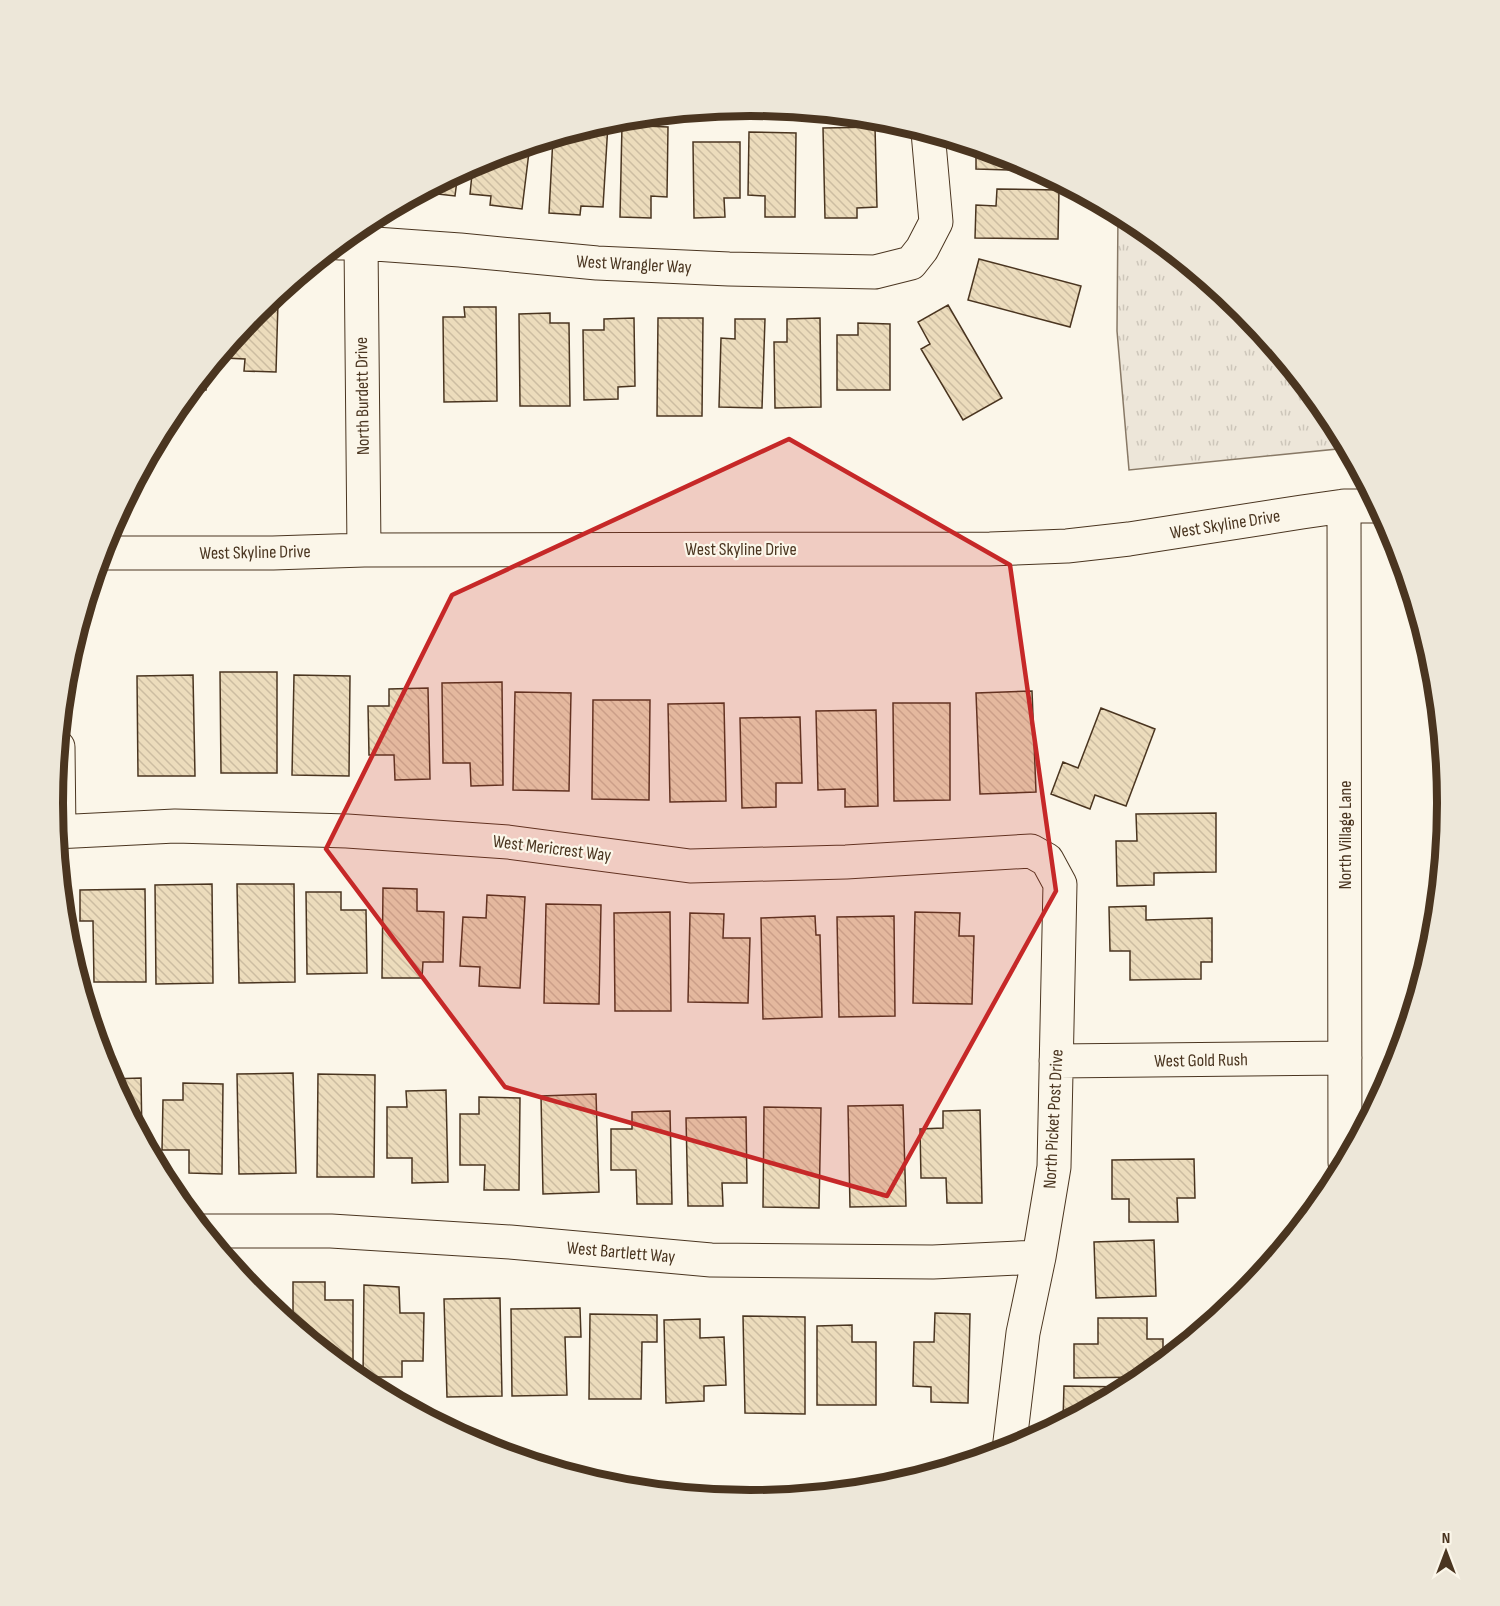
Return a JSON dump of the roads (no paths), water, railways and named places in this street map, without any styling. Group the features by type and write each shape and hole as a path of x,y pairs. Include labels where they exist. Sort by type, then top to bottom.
{"street":[{"name":"West Wrangler Way","path":"353,243 460,250 597,263 875,272 911,263 922,249 936,222 929,139"},
{"name":"North Burdett Drive","path":"350,245 364,550"},
{"name":"West Skyline Drive","path":"110,553 273,553 364,550 990,549 1067,546 1129,539 1344,506 1369,506"},
{"name":"North Village Lane","path":"1344,506 1345,1147"},
{"name":"West Mericrest Way","path":"64,832 175,826 347,831 508,842 690,866 846,862 1031,851 1047,860"},
{"name":"North Picket Post Drive","path":"1010,1439 1023,1333 1054,1167 1060,884 1047,860"},
{"name":"West Gold Rush","path":"1056,1061 1345,1058"},
{"name":"West Bartlett Way","path":"213,1231 342,1232 510,1242 711,1260 933,1262 1039,1257"}]}
